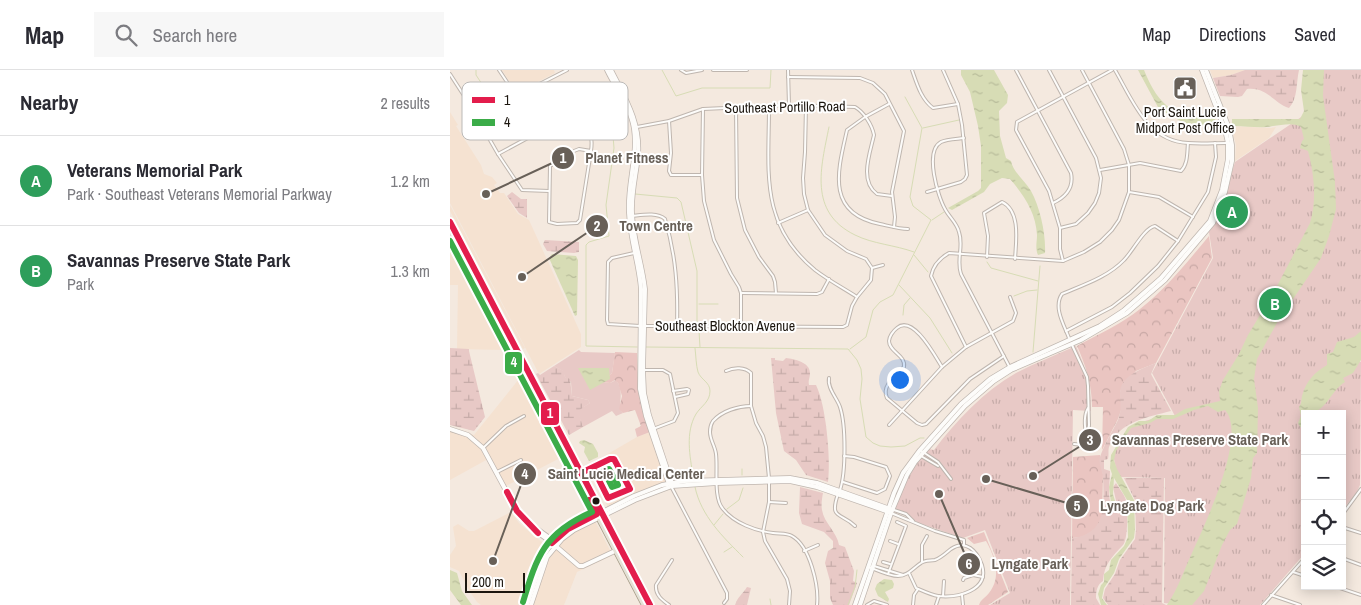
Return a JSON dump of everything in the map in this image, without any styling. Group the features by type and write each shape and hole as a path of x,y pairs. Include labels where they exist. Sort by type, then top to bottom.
{"main road":[{"path":"450,222 644,605"},
{"path":"450,234 540,407 551,416 650,605"},
{"path":"484,298 491,301"},
{"path":"488,306 496,310"}],"street":[{"path":"499,70 507,82"},
{"path":"544,82 567,70"},
{"path":"609,70 616,82"},
{"path":"681,70 686,73 702,70"},
{"path":"713,70 747,70"},
{"path":"788,70 788,105"},
{"path":"912,70 916,83 927,103 933,108 958,104"},
{"path":"927,192 965,179 966,174 964,138 958,104 943,70"},
{"path":"1016,70 1069,167 1072,178 1070,189 1066,195 1052,203"},
{"path":"1049,70 1096,158 1101,178 1099,193 1088,213 1076,224 1060,228"},
{"path":"966,347 931,276 933,269 944,256 960,254 1063,261 1084,252 1100,242 1119,220 1129,192 1129,165 1124,148 1082,70"},
{"path":"1063,261 1060,249 1060,228 1049,191 1016,130 1017,122 1113,70 1144,121 1154,131 1164,137 1188,143 1230,143"},
{"path":"1202,70 1230,143"},
{"path":"860,605 890,511 906,475 920,453 965,406 994,381 1011,369 1071,342 1100,326 1141,296 1161,278 1204,229 1214,213 1222,190 1230,143 1229,128 1206,70"},
{"path":"450,74 462,93"},
{"path":"788,77 857,78 873,83 882,91 904,132 892,196 896,217 894,227"},
{"path":"890,104 865,117 847,130 838,171 840,192 844,202 859,217 874,223 908,229"},
{"path":"628,105 634,116 636,156 630,216 645,289 641,370 644,399 652,430 671,484 727,593 727,599 724,603"},
{"name":"Southeast Portillo Road","path":"635,127 669,121 703,109 788,105 855,106 865,117 874,135 867,177 868,184 877,194 892,196"},
{"path":"769,106 770,190 778,223 798,254 814,269 857,297 871,280 872,268 866,260 848,251 826,235 808,210 803,178 806,106"},
{"path":"736,108 737,198 745,230 759,257 773,276 776,293"},
{"path":"703,109 702,175 704,201 714,240 741,293 741,326"},
{"path":"669,121 671,175 702,175"},
{"path":"964,138 938,144 933,161 936,189 960,233 958,267 960,274 1011,369"},
{"path":"490,140 522,190 549,191"},
{"path":"498,154 524,140"},
{"path":"591,151 574,151 552,163 549,169 549,222 557,224 578,223 591,151 592,140"},
{"path":"1100,170 1147,164 1181,171 1186,161 1188,143"},
{"path":"1066,331 1112,307 1130,293 1158,266 1178,242 1208,192 1216,157 1215,143"},
{"path":"1129,192 1159,197 1193,217"},
{"path":"987,257 988,236 984,213 1002,202 1010,208 1014,217 1016,232 1015,259"},
{"path":"778,223 808,210"},
{"path":"630,216 662,216 665,220 676,265 678,291 677,326"},
{"path":"1074,444 1084,444 1087,440 1089,427 1087,377 1066,331 1059,310 1059,298 1062,294 1096,279 1116,267 1132,251 1150,227 1155,226 1178,242"},
{"name":"Southeast Blockton Avenue","path":"637,252 614,258 608,262 608,324 642,326 843,327 848,325 850,321 852,306 857,297"},
{"path":"872,268 883,264"},
{"path":"741,293 818,294 822,292 828,279"},
{"path":"888,425 942,366 966,347 1013,320 1016,313 1010,297"},
{"path":"942,366 924,339 909,326 902,325 891,335 890,344 903,358 904,367 885,388 887,398 917,423 926,424 970,379 1004,356"},
{"path":"726,371 732,368 746,369 751,373 751,406 766,448 769,480 769,502 763,532 765,541 787,579 790,591 789,605"},
{"path":"641,370 666,371 670,374 678,413 677,418 670,423 652,430"},
{"path":"829,378 829,384 838,402 843,419 844,477 834,506 838,516 850,521 854,526"},
{"path":"673,391 686,389 689,391 688,394 674,397"},
{"path":"751,406 730,410 713,421 710,434 716,452 718,501 724,512 748,526 763,532 792,536 804,551 814,572 817,584 817,605"},
{"path":"1087,440 1085,427 1086,411 1088,408"},
{"path":"483,448 506,426 524,416"},
{"path":"450,429 468,435 483,448 498,472 517,511 532,526 535,526 551,539 552,543 579,566 583,566 615,550"},
{"path":"920,453 930,456 938,462 939,466 951,479"},
{"path":"920,453 939,466"},
{"path":"843,482 877,493 885,489 890,476 886,467 854,457 844,456"},
{"path":"928,460 930,456"},
{"path":"498,472 521,460"},
{"path":"526,605 544,555 552,543 568,529 671,484 769,480 802,483 839,493 890,511 935,531 964,540 964,545"},
{"path":"1346,510 1361,490"},
{"path":"769,502 786,503"},
{"path":"888,572 906,526 897,522"},
{"path":"1346,528 1361,533"},
{"path":"922,562 922,545 927,536"},
{"path":"890,541 898,544"},
{"path":"531,605 552,543"},
{"path":"804,551 818,545"},
{"path":"871,566 896,576 903,575 909,573 922,562 935,560 956,546 964,545 970,546 975,551 982,565 983,577 977,588 970,592 962,595 939,596 918,589 909,573"},
{"path":"1346,559 1361,565"},
{"path":"669,605 661,599 656,585 672,560"},
{"path":"883,562 891,565"},
{"path":"1263,605 1301,562"},
{"path":"854,605 871,566"},
{"path":"1292,572 1301,575"},
{"path":"963,580 971,576 983,577"},
{"path":"943,596 944,581"},
{"path":"913,605 914,595 918,589"},
{"path":"1345,590 1361,596"},
{"path":"962,595 963,605"},
{"path":"1271,595 1300,605"},
{"path":"936,605 939,596"},
{"path":"867,605 874,601 887,605"}],"shaded area":[{"path":"502,70 554,70 555,73 537,82 510,82"},
{"path":"1210,70 1245,70 1213,78"},
{"path":"450,112 458,125 456,126 462,135 462,140 465,140 481,165 484,174 492,177 497,183 494,185 500,193 504,193 518,214 529,220 581,334 581,347 539,374 450,203"},
{"path":"1231,126 1276,127 1269,138 1235,161 1236,145"},
{"path":"450,205 525,348 523,349 450,211"},
{"path":"450,243 505,350 457,349 458,285 450,285"},
{"path":"519,379 562,457 506,486 484,447 468,433 474,435"},
{"path":"450,430 464,434 482,448 488,459 450,480"},
{"path":"650,432 668,483 608,507 587,466 637,437","holes":["622,474 631,493 612,503 605,501 598,487"]},
{"path":"622,475 630,492 611,502 606,500 599,488"},
{"path":"511,512 519,523 544,544 522,605 481,605 470,592 459,571 450,567 450,555 456,546 453,527 458,524 469,531 474,531"},
{"path":"595,521 611,552 583,565 579,565 557,545 574,531"},
{"path":"555,547 578,567 613,555 577,572 564,605 532,605 548,557"}],"green space":[{"path":"1245,70 1299,70 1295,95 1289,108 1260,90 1247,89 1242,96 1238,97 1220,96 1213,78"},
{"path":"1315,70 1361,70 1361,349 1355,359 1361,362 1360,485 1356,494 1346,505 1346,410 1301,410 1301,558 1260,605 1182,605 1164,603 1165,478 1118,477 1113,455 1131,427 1149,420 1175,416 1152,373 1213,258 1209,232 1218,217 1235,162 1310,111"},
{"path":"512,192 521,199 527,199 527,218 519,213 507,196"},
{"path":"1209,236 1212,258 1156,363 1136,371 1120,391 1122,407 1102,450 1103,407 1092,407 1088,376 1077,346 1110,329 1150,301"},
{"path":"545,240 579,242 579,252 547,251 543,244"},
{"path":"1076,346 1087,378 1091,411 1073,410 1070,605 990,605 1010,593 985,530 963,538 919,523 894,509 908,477 923,456 929,449 934,450 961,417 992,389 1016,373"},
{"path":"450,348 469,349 485,417 474,431 450,425"},
{"path":"579,350 581,352 615,353 612,373 602,382 610,383 616,380 621,394 620,407 623,413 616,416 612,411 583,427 577,411 590,403 588,400 572,396 571,382 565,377 563,371 554,366"},
{"path":"615,352 637,353 638,384 650,432 637,437 635,429 641,426 635,410 623,413 619,409 622,396 618,383 615,380 610,383 602,382 612,373"},
{"path":"771,358 783,361 786,358 797,360 805,364 809,369 809,385 816,385 823,405 828,446 828,482 806,475 796,460 784,451 776,413"},
{"path":"1156,363 1151,374 1171,411 1144,418 1120,431 1109,447 1108,459 1104,460 1104,469 1110,471 1110,501 1115,511 1119,514 1113,487 1116,483 1126,500 1127,531 1125,542 1107,565 1103,581 1097,588 1096,598 1100,605 1071,605 1072,538 1092,531 1101,516 1104,497 1100,459 1118,420 1121,387 1128,377"},
{"path":"554,366 564,371 565,377 570,379 572,396 588,400 590,403 578,411 583,427 569,435 536,374 540,375"},
{"path":"1100,455 1103,474 1102,519 1095,530 1082,537 1072,538 1073,457"},
{"path":"1124,478 1164,478 1162,603 1166,605 1108,605 1103,598 1105,589 1115,574 1120,560 1135,539 1135,500"},
{"path":"800,487 823,493 823,515 836,536 839,545 845,547 854,571 853,581 857,583 849,605 833,605 830,598 830,581 825,563 828,551 833,548 833,541 824,532 802,524 799,513"},
{"path":"984,532 1008,592 988,605 979,605 993,587 996,567 986,541 974,544 967,538"},
{"path":"747,587 751,588 747,605 735,605 739,597"}],"water":[{"path":"961,70 994,70 1008,95 1007,103 999,111 1000,136 1006,158 1011,161 1017,173 1031,191 1037,205 1043,229 1045,253 1038,255 1036,227 1032,212 1020,191 1010,179 1002,178 990,184 984,192 952,210 948,208 981,188 981,146 978,126 970,92 961,75"},
{"path":"1138,70 1144,70 1156,94 1170,108 1189,116 1215,119 1217,126 1186,124 1159,109"},
{"path":"1303,70 1324,70 1323,96 1335,182 1336,209 1321,258 1278,321 1257,359 1254,379 1258,408 1257,453 1253,458 1251,478 1237,524 1230,530 1222,545 1204,591 1192,605 1167,605 1181,579 1222,481 1228,459 1231,422 1225,410 1218,412 1208,406 1173,419 1157,419 1131,428 1116,451 1114,460 1134,500 1134,538 1119,559 1114,573 1104,588 1102,598 1107,605 1101,605 1098,594 1104,582 1104,574 1109,570 1111,560 1124,546 1128,537 1127,500 1114,478 1113,494 1118,513 1116,513 1111,503 1109,487 1112,474 1110,468 1111,455 1128,427 1139,421 1148,421 1157,415 1175,415 1185,409 1220,401 1219,391 1223,380 1275,290 1310,223 1314,196 1313,177 1308,151 1300,148 1304,139 1301,127 1291,124 1259,127 1235,126 1232,124 1232,119 1300,119 1304,111 1301,90"},
{"path":"552,254 576,256 578,260 577,315 575,316 549,258"},
{"path":"1361,331 1361,360 1353,373 1343,378 1345,382 1323,406 1318,410 1301,410 1301,416 1299,407 1308,382 1314,374 1327,365 1327,354 1333,352 1337,342 1354,337"},
{"path":"578,368 609,368 610,379 590,390"},
{"path":"1301,416 1301,427 1298,423"},
{"path":"584,440 593,444 598,457 589,461 584,452 585,447 579,443"},
{"path":"450,570 457,573 462,591 472,605 461,605 450,590"},
{"path":"884,579 892,580 894,584 893,588 885,592 889,599 888,602 878,596 875,589 877,584"}],"waterway":[{"path":"476,70 476,75 481,82"},
{"path":"662,70 676,96 702,88 770,88 771,70"},
{"path":"850,349 866,337 873,310 880,302 893,295 931,220 913,206 910,197 922,128 905,97"},
{"path":"923,128 959,120"},
{"path":"829,127 823,158 821,187 824,201 830,214 840,225 855,235 914,252"},
{"path":"613,140 614,148 606,205 609,236 589,242 586,245 586,346 637,347"},
{"path":"635,194 677,198 681,202 697,271 697,324"},
{"path":"932,220 944,212"},
{"path":"914,255 928,272"},
{"path":"987,262 991,268 1038,281"},
{"path":"1033,352 1040,266"},
{"path":"899,285 930,318 952,353"},
{"path":"1014,296 1027,291 1037,290"},
{"path":"903,315 904,305 910,298"},
{"path":"699,304 718,304"},
{"path":"699,331 700,347"},
{"path":"645,347 848,349 857,360 861,369 860,399 866,437 880,446 891,447 905,446 920,438 924,438"},
{"path":"693,476 689,445 690,429 696,414 710,395 709,385 698,372 695,348"},
{"path":"742,469 742,475"},
{"path":"695,487 698,498 708,517 743,557"},
{"path":"727,509 739,500 743,488"},
{"path":"714,525 723,514"},
{"path":"724,552 732,547"},
{"path":"848,605 855,587 857,570"},
{"path":"770,599 771,605"}],"transit line":[{"name":"1","path":"450,222 650,605"},
{"name":"4","path":"450,241 592,512 563,528 545,548 533,571 523,602"},
{"name":"1","path":"581,473 610,459 614,459 630,489 608,498 593,468"},
{"name":"4","path":"609,469 618,485 612,487 604,471 609,469"},
{"name":"1","path":"507,492 517,511 538,533"},
{"name":"1","path":"552,543 568,529 597,514 589,500"}],"place":[{"name":"Port Saint Lucie Midport Post Office","path":"1185,88"},
{"name":"Planet Fitness","path":"486,194"},
{"name":"Veterans Memorial Park","path":"1232,212"},
{"name":"Town Centre","path":"522,277"},
{"name":"Savannas Preserve State Park","path":"1275,304"},
{"name":"Savannas Preserve State Park","path":"1033,476"},
{"name":"Lyngate Dog Park","path":"986,479"},
{"name":"Lyngate Park","path":"939,494"},
{"name":"Saint Lucie Medical Center","path":"493,561"}]}
